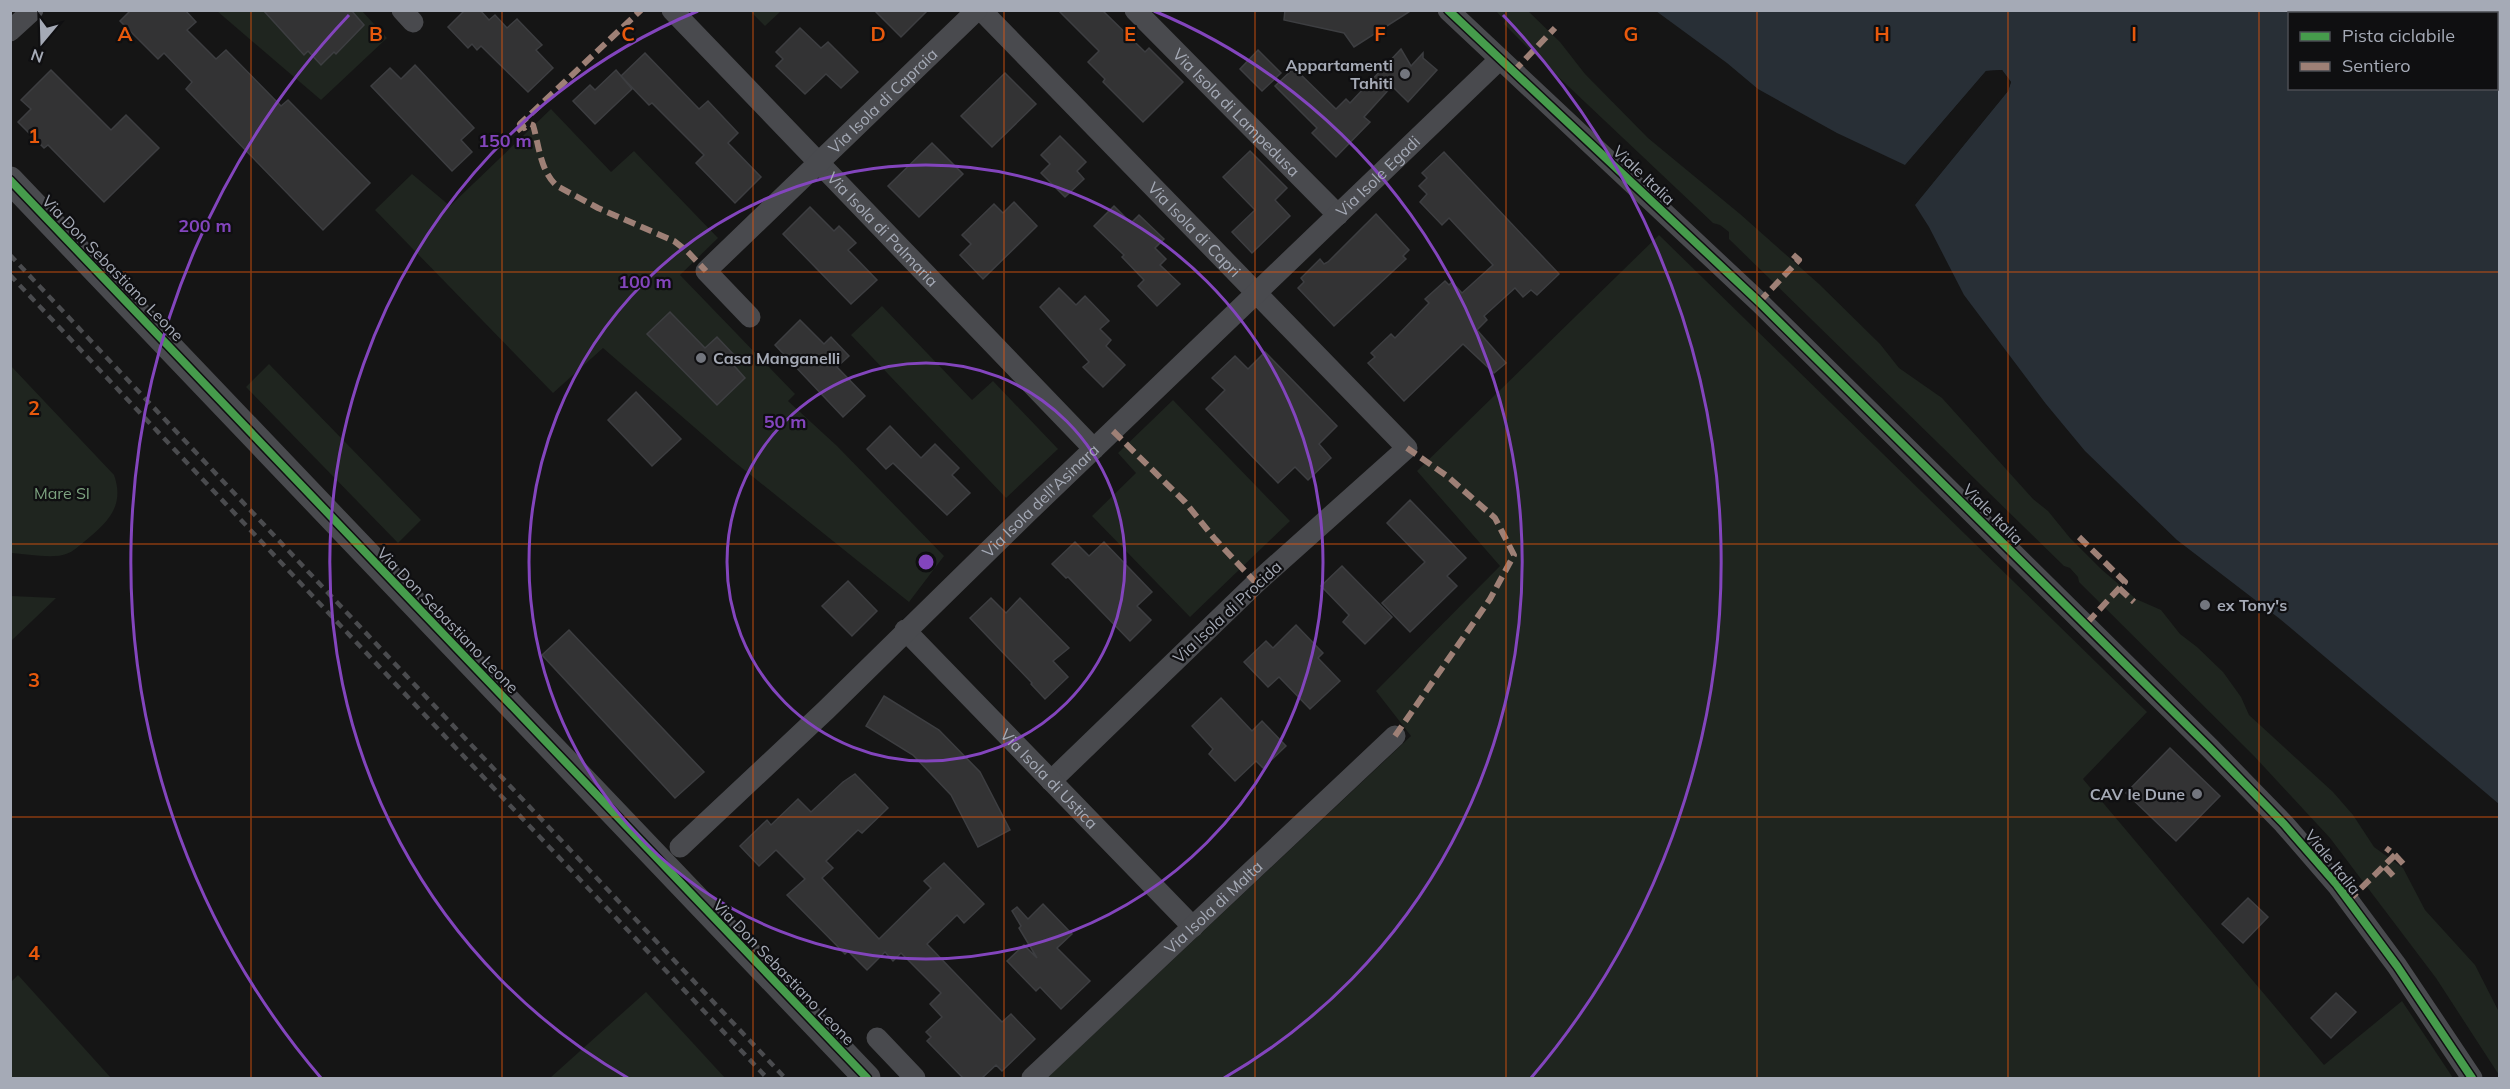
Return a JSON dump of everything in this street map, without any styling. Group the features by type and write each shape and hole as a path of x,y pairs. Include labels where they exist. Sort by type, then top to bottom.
{"street":[{"path":"10,31 33,10"},
{"name":"Via Isola di Palmaria","path":"672,10 1094,449"},
{"name":"Via Isola di Capraia","path":"750,317 706,271 979,10"},
{"name":"Via Isola di Capri","path":"979,10 1407,448"},
{"name":"Via Isola di Lampedusa","path":"1135,10 1338,215"},
{"name":"Viale Italia","path":"1448,10 1760,302 2201,738 2284,824 2337,885 2397,966 2472,1078"},
{"name":"Via Isole Egadi","path":"1254,293 1500,59"},
{"name":"Via Don Sebastiano Leone","path":"10,180 867,1078"},
{"name":"Via Isola dell'Asinara","path":"680,847 823,713 905,630 1254,293"},
{"name":"Via Isola di Procida","path":"1051,781 1256,583 1407,448"},
{"name":"Via Isola di Ustica","path":"905,630 1193,927"},
{"name":"Via Isola di Malta","path":"1032,1078 1395,736"},
{"path":"877,1038 915,1078"}],"green space":[{"path":"217,11 362,11 387,38 321,100"},
{"path":"750,11 781,11 765,26"},
{"path":"1490,11 1528,11 1560,42 1585,74 1648,138 1740,214 1819,284 1880,344 1899,368 1942,398 2033,499 2048,511 2070,538 2101,569 2136,599 2161,610 2180,634 2223,672 2241,697 2249,715 2333,792 2353,815 2374,847 2403,868 2425,910 2475,965 2499,1012 2499,1075 2436,978 2330,838 2254,756 2079,582 2078,577 2070,568 2064,566 1729,239 1729,232 1713,223 1532,52 1504,24 1505,21 1497,12"},
{"path":"551,109 611,172 634,151 718,238 680,275 795,394 788,401 837,446 944,556 909,602 732,460 603,348 553,393 375,210 412,174 450,206"},
{"path":"1659,235 2147,712 2083,779 2324,1065 2402,1001 2453,1078 1047,1078 1411,736 1376,691 1500,566 1417,471"},
{"path":"882,306 972,400 993,381 1058,449 1006,498 851,335"},
{"path":"269,364 421,520 398,543 246,387"},
{"name":"Mare SI","path":"10,365 114,475 117,496 112,512 93,534 66,554 47,556 11,553"},
{"path":"1173,400 1290,521 1190,617 1092,516 1136,473 1118,453"},
{"path":"11,596 56,598 11,641"},
{"path":"18,975 111,1078 11,1078 11,982"},
{"path":"646,992 725,1078 550,1078"}],"shaded area":[{"path":"1656,11 2499,11 2499,804 2280,619 2177,540 2085,451 2046,404 1964,295 1915,205 2008,91 2011,82 2002,70 1986,71 1905,165 1837,133 1758,89 1727,63"}],"pier":[{"path":"2002,70 2011,82 2008,91 1912,208 1912,204 2006,89 2008,82 2006,78 2001,73 1988,73 1907,167 1903,168 1986,71"}],"building":[{"path":"131,10 185,10 196,22 187,30 216,59 226,50 281,106 288,100 370,183 323,230 186,89 192,82 164,53 158,59 120,21"},
{"path":"263,10 351,10 364,25 336,54 334,52 321,65 308,51 304,55"},
{"path":"465,10 480,10 489,20 495,15 507,28 517,19 542,45 536,50 553,68 528,92 481,46 477,50 472,44 468,48 448,27"},
{"path":"874,10 928,10 901,37"},
{"path":"1058,10 1102,10 1145,52 1149,48 1183,82 1143,122 1103,82 1105,79 1088,62 1099,51"},
{"path":"1285,10 1412,10 1354,47 1344,33 1284,20"},
{"path":"800,28 821,48 828,42 858,72 841,88 826,74 805,94 776,66 783,59 776,52"},
{"path":"1401,49 1411,66 1423,53 1423,58 1437,70 1408,102 1392,86 1364,117 1370,122 1336,157 1312,133 1317,128 1275,86 1294,68 1336,109 1346,99 1350,103"},
{"path":"1258,50 1281,73 1262,91 1240,69"},
{"path":"645,53 699,109 708,101 738,133 728,143 761,177 735,203 696,163 704,155 652,103 649,105 621,76"},
{"path":"415,65 474,128 461,140 472,152 452,171 371,86 390,68 401,79"},
{"path":"51,70 111,130 126,115 159,148 104,202 48,145 44,148 18,122 31,109 21,100"},
{"path":"616,70 632,89 595,124 573,101 590,85 595,90"},
{"path":"1005,73 1036,104 992,147 961,116"},
{"path":"1060,136 1086,162 1077,171 1084,179 1065,197 1041,173 1050,164 1041,155"},
{"path":"932,143 963,174 919,217 888,186"},
{"path":"1250,151 1287,188 1275,200 1290,216 1252,253 1232,232 1255,210 1223,177"},
{"path":"1444,152 1559,274 1537,295 1531,290 1523,297 1515,288 1484,316 1487,320 1477,330 1506,363 1494,373 1463,344 1404,401 1368,363 1375,357 1371,353 1391,334 1395,338 1429,303 1425,299 1445,281 1449,285 1452,282 1462,293 1493,265 1449,218 1442,225 1420,202 1427,194 1419,186 1427,178 1422,173"},
{"path":"1014,202 1037,226 983,279 960,255 971,244 962,235 994,204 1003,213"},
{"path":"1114,206 1131,223 1139,215 1164,239 1155,248 1166,259 1160,265 1180,284 1157,306 1138,286 1144,280 1122,257 1124,255 1094,226"},
{"path":"810,207 834,231 839,226 856,243 848,250 877,280 851,304 783,234"},
{"path":"1376,214 1409,250 1403,256 1406,259 1334,326 1298,288 1304,282 1301,278 1320,259 1324,264 1328,262"},
{"path":"1059,288 1076,305 1085,296 1109,321 1100,329 1111,340 1106,346 1125,365 1103,387 1083,367 1089,362 1040,307"},
{"name":"Casa Manganelli","path":"670,312 705,348 717,337 734,355 729,360 745,378 717,405 647,334"},
{"path":"800,320 824,344 831,337 849,356 837,367 865,396 843,417 775,345"},
{"path":"1265,352 1337,426 1319,444 1331,458 1308,480 1295,467 1278,483 1206,409 1225,390 1212,378 1235,356 1248,369"},
{"path":"636,392 681,439 652,466 608,420"},
{"path":"890,426 921,458 935,444 959,468 952,475 970,493 947,515 893,463 886,469 867,449"},
{"path":"1410,500 1466,558 1447,576 1457,586 1410,632 1382,603 1425,562 1387,523"},
{"path":"1075,542 1089,556 1104,542 1152,592 1137,606 1151,620 1130,641 1068,577 1066,578 1052,564"},
{"path":"1342,566 1392,617 1365,644 1343,622 1349,615 1321,586"},
{"path":"848,581 877,611 852,636 822,606"},
{"path":"991,598 1006,613 1020,598 1069,648 1053,661 1068,677 1045,699 970,618"},
{"path":"1296,625 1323,653 1318,658 1340,681 1310,709 1279,677 1268,687 1244,662 1266,641 1273,648"},
{"path":"569,630 704,772 675,798 542,655"},
{"path":"884,696 939,730 980,772 1010,830 978,847 951,795 913,755 866,726"},
{"path":"1221,698 1252,731 1262,721 1286,746 1263,768 1256,761 1235,781 1209,754 1213,749 1192,726"},
{"name":"CAV le Dune","path":"2170,748 2220,796 2176,841 2126,793"},
{"path":"855,774 888,808 862,833 858,830 826,861 833,868 822,878 879,939 931,888 924,881 944,863 984,904 964,923 957,915 927,944 1002,1022 1011,1014 1035,1039 1002,1071 996,1065 982,1078 963,1078 927,1041 931,1037 926,1032 942,1017 930,1004 941,993 901,953 893,961 885,952 867,970 848,951 845,954 787,895 805,879 776,850 759,866 740,846 767,820 771,825 798,799 811,812"},
{"path":"2248,898 2268,917 2243,943 2222,924"},
{"path":"1043,904 1072,934 1057,948 1090,981 1061,1009 1040,987 1036,991 1007,961 1024,945 1037,958 1019,928 1021,926 1012,911 1017,907 1028,919"},
{"path":"2336,993 2356,1012 2331,1038 2311,1018"}],"railway":[{"path":"10,255 785,1078"},
{"path":"10,275 767,1078"}],"marked path":[{"path":"522,126 520,124 641,10"},
{"path":"1513,72 1555,28"},
{"path":"517,131 523,126 524,128 530,124 533,125 547,173 557,186 598,208 674,241 706,271"},
{"path":"1759,302 1799,260 1790,252"},
{"path":"1113,431 1185,502 1214,538 1256,583"},
{"path":"1395,736 1490,599 1514,555 1495,518 1447,476 1407,448"},
{"path":"2079,537 2125,582 2086,624"},
{"path":"2119,588 2134,602"},
{"path":"2348,901 2395,855 2386,848"},
{"path":"2395,855 2406,867"},
{"path":"2385,867 2396,879"}],"cycle path":[{"path":"1448,10 1759,302 2284,824 2337,885 2397,966 2472,1078"},
{"path":"10,180 867,1078"}],"place":[{"name":"Appartamenti Tahiti","path":"1405,74"},
{"name":"Casa Manganelli","path":"701,358"},
{"name":"ex Tony's","path":"2205,605"},
{"name":"CAV le Dune","path":"2197,794"}]}
